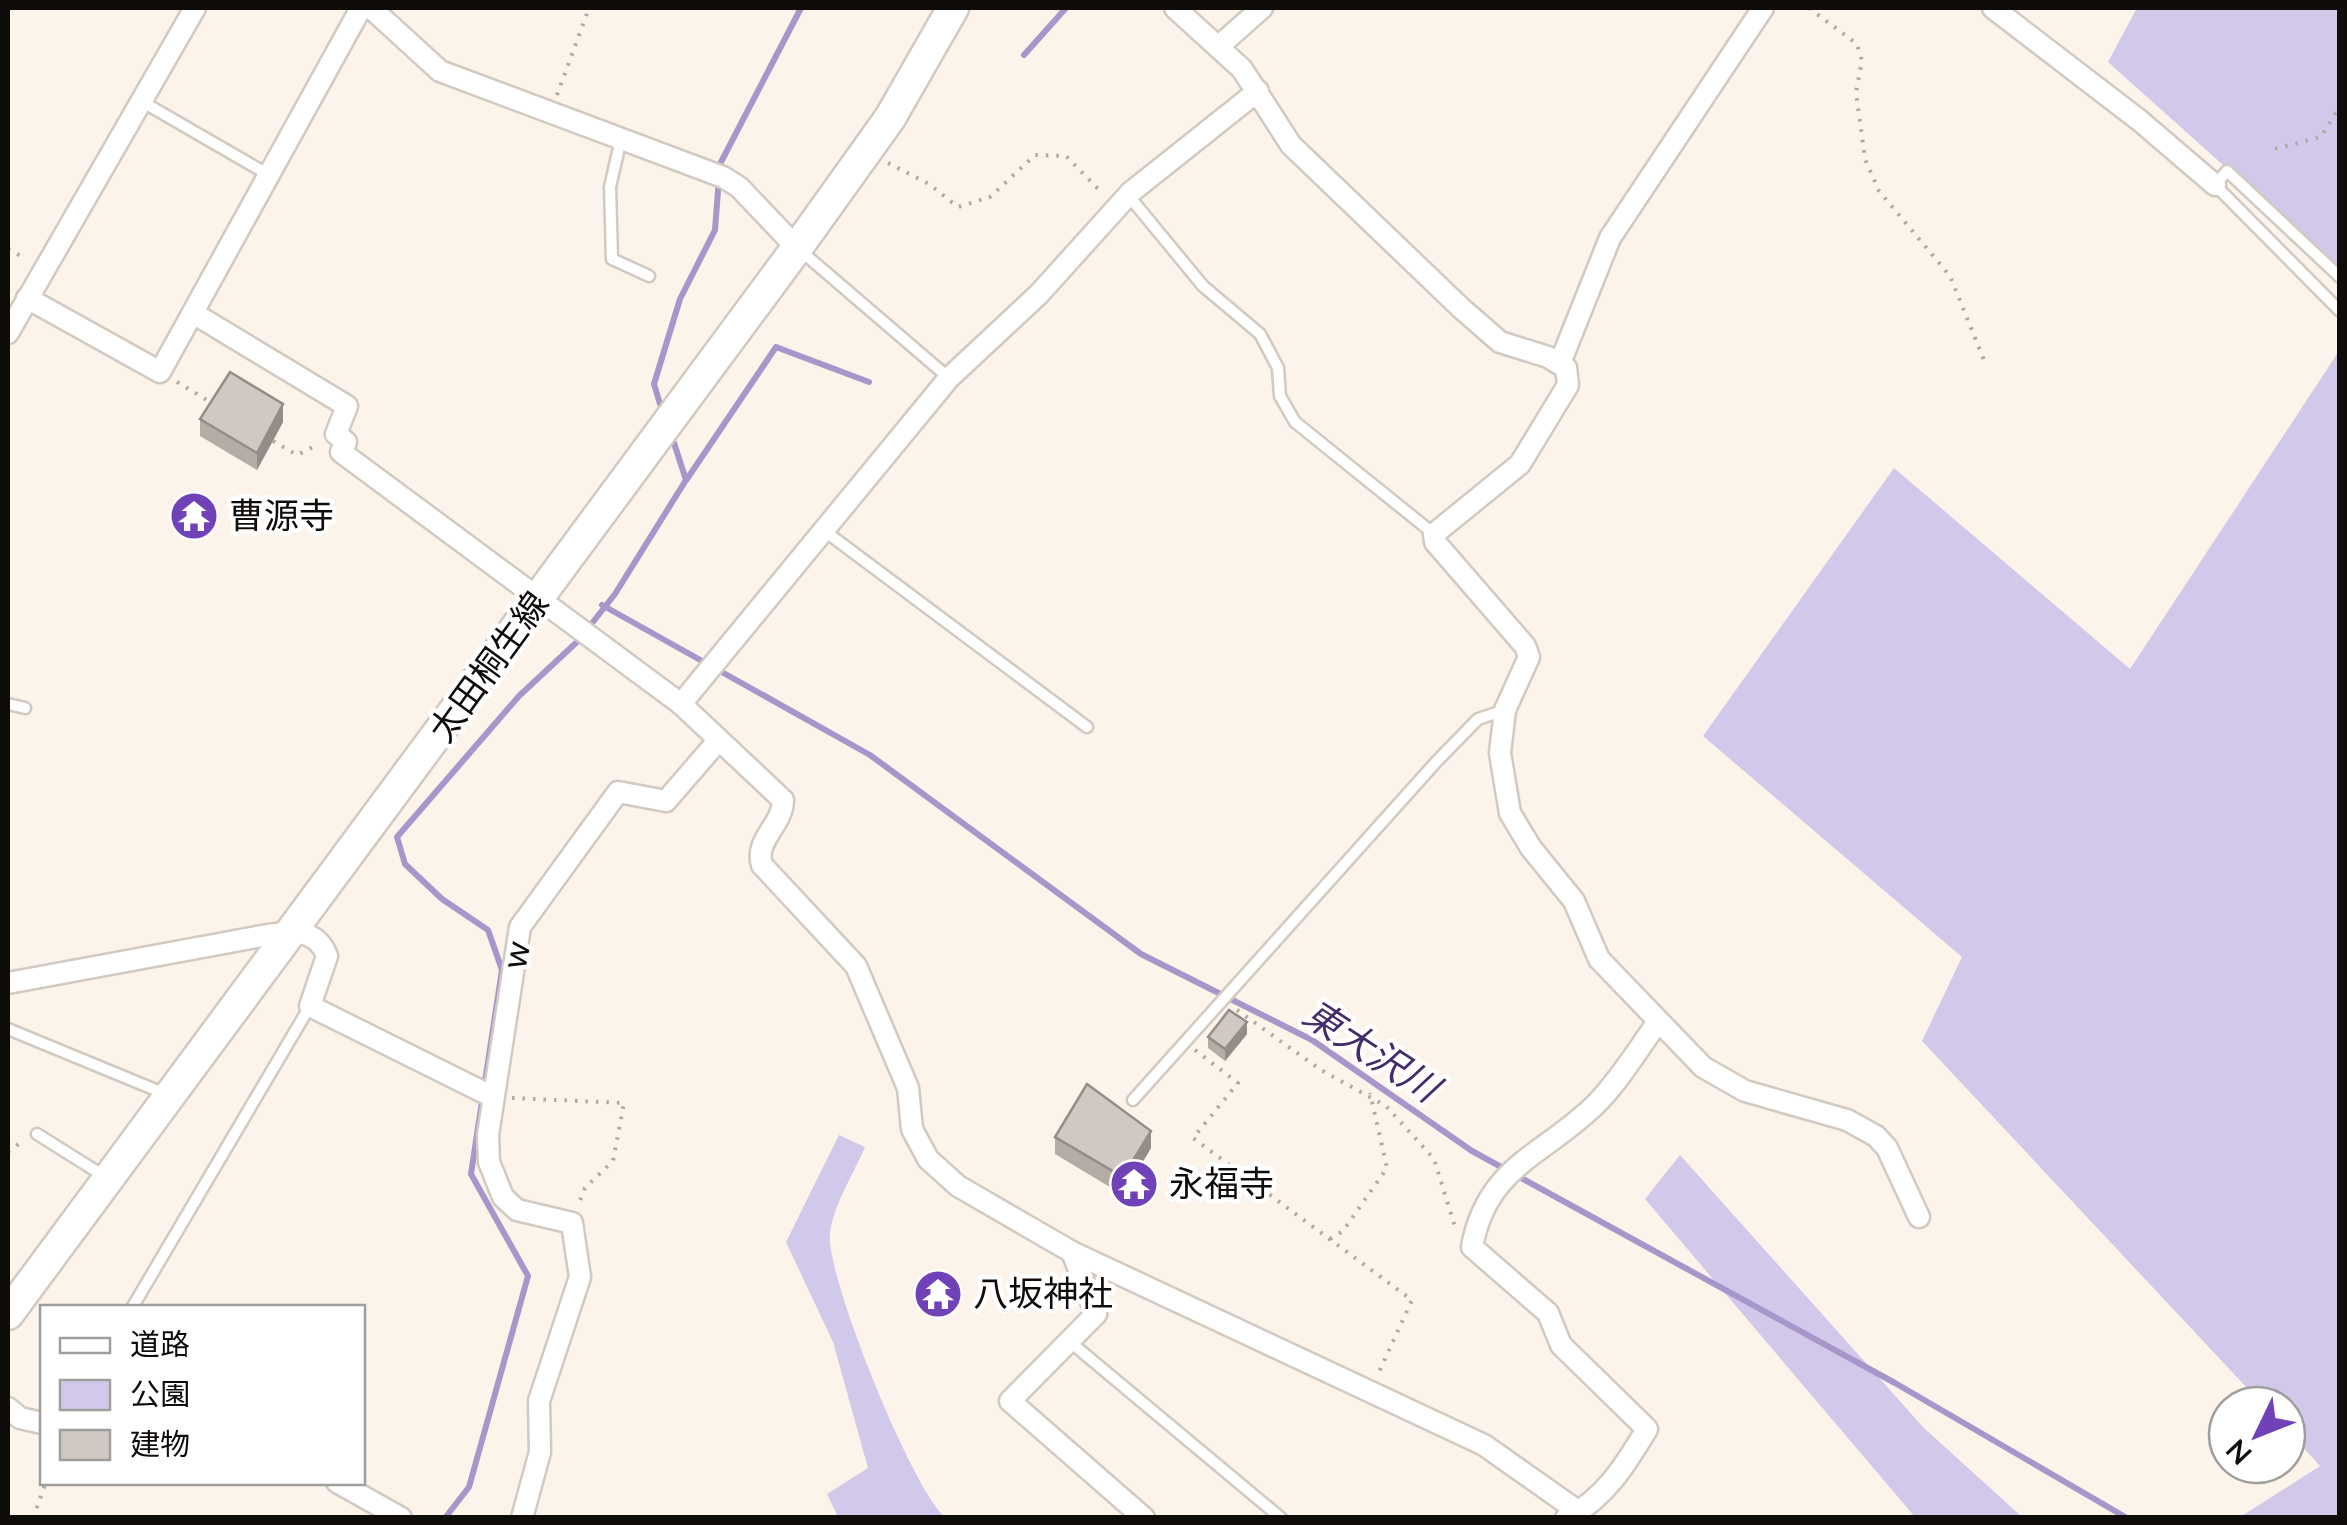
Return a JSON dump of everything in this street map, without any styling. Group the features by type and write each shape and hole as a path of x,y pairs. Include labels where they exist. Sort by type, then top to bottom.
{"main road":[{"name":"太田桐生線","path":"8,1314 797,248 865,152 954,8"}],"street":[{"path":"8,333 195,8"},
{"path":"27,298 160,372 360,8"},
{"path":"371,8 440,71 717,174 739,186 797,248"},
{"path":"1175,8 1219,46 1258,91 1292,145 1460,308 1500,342 1566,368 1568,385 1520,464 1434,534 1435,542 1526,646 1529,657 1506,710 1500,754 1510,813 1531,848 1574,902 1599,959 1703,1067 1746,1091 1864,1126 1888,1148 1919,1217"},
{"path":"1219,46 1262,8"},
{"path":"1560,363 1610,238 1762,8"},
{"path":"1993,8 2139,120 2215,186"},
{"path":"682,704 949,378 1039,294 1122,202 1258,91"},
{"path":"193,313 347,406 336,434 346,442 340,452 682,704 717,742 782,800 782,813 760,849 762,865 856,966 866,983 871,1009 908,1088 912,1130 928,1159 958,1186 1072,1252 1484,1445 1572,1514 1625,1465 1646,1429 1561,1345 1548,1313 1472,1247 1478,1216 1521,1159 1566,1132 1599,1101 1658,1022"},
{"name":"w","path":"572,1223 517,1210 503,1197 489,1162 486,1094 520,927 618,792 666,801 717,742"},
{"path":"8,983 292,932 312,936 327,956 310,1006 486,1094"},
{"path":"522,1518 540,1452 540,1401 580,1278 572,1223"},
{"path":"1072,1252 1096,1314 1010,1402 1144,1518"},
{"path":"8,1408 20,1418 40,1423"},
{"path":"342,1485 401,1518"}],"lane":[{"path":"140,100 270,176"},
{"path":"621,139 610,187 612,259 649,276"},
{"path":"2340,277 2227,171 2215,186 2340,310"},
{"path":"1122,202 1203,286 1260,334 1278,368 1280,396 1295,422 1434,534"},
{"path":"797,248 949,378"},
{"path":"826,532 1087,727"},
{"path":"8,704 25,708"},
{"path":"1133,1100 1478,719 1506,710"},
{"path":"134,1305 310,1006"},
{"path":"8,1029 170,1096"},
{"path":"36,1134 108,1180"},
{"path":"1068,1341 1281,1518"}],"path":[{"path":"550,114 588,8"},
{"path":"1809,8 1856,44 1862,60 1856,92 1865,159 1879,191 1950,276 1984,360"},
{"path":"2275,149 2321,137 2340,106"},
{"path":"865,152 929,184 958,208 990,196 1034,155 1066,156 1122,202"},
{"path":"160,372 216,406"},
{"path":"273,441 297,455 336,434"},
{"path":"1220,1000 1321,1070 1386,1106 1434,1159 1452,1223 1472,1247"},
{"path":"1185,1043 1238,1083 1193,1138 1412,1300 1371,1390"},
{"path":"486,1094 624,1103 613,1162 585,1188 572,1223"},
{"path":"1330,1239 1343,1232 1387,1168 1370,1094"},
{"path":"8,1152 36,1134"},
{"path":"33,1518 45,1485"}],"green space":[{"path":"2137,8 2339,8 2339,269 2108,62"},
{"path":"2339,351 2339,1517 2240,1517 2290,1485 2307,1485 2307,1474 2320,1466 2307,1452 2307,1385 2244,1385 1922,1041 1962,957 1703,736 1894,468 2130,669"},
{"path":"839,1135 865,1147 839,1201 830,1233 841,1291 893,1427 913,1468 945,1517 838,1517 827,1494 868,1468 833,1342 786,1242"},
{"path":"1680,1155 1923,1427 2022,1517 1915,1517 1645,1199"}],"building":[{"path":"230,372 283,404 257,453 200,419"},
{"path":"1229,1010 1247,1022 1225,1049 1208,1037"},
{"path":"1087,1084 1151,1131 1123,1177 1055,1137"}],"waterway":[{"path":"660,404 654,384 680,299 715,230 720,164 801,8"},
{"path":"1024,55 1066,8"},
{"path":"687,479 776,347 869,382"},
{"path":"445,1518 469,1487 528,1276 471,1174 502,970 488,930 442,899 405,864 397,837 519,696 578,641 615,594 686,480 674,443"},
{"name":"東大沢川","path":"602,605 870,755 1141,954 1312,1040 1472,1151 1895,1383 2127,1518"}],"place":[{"name":"曹源寺","path":"194,516"},
{"name":"永福寺","path":"1134,1184"},
{"name":"八坂神社","path":"938,1294"}]}
